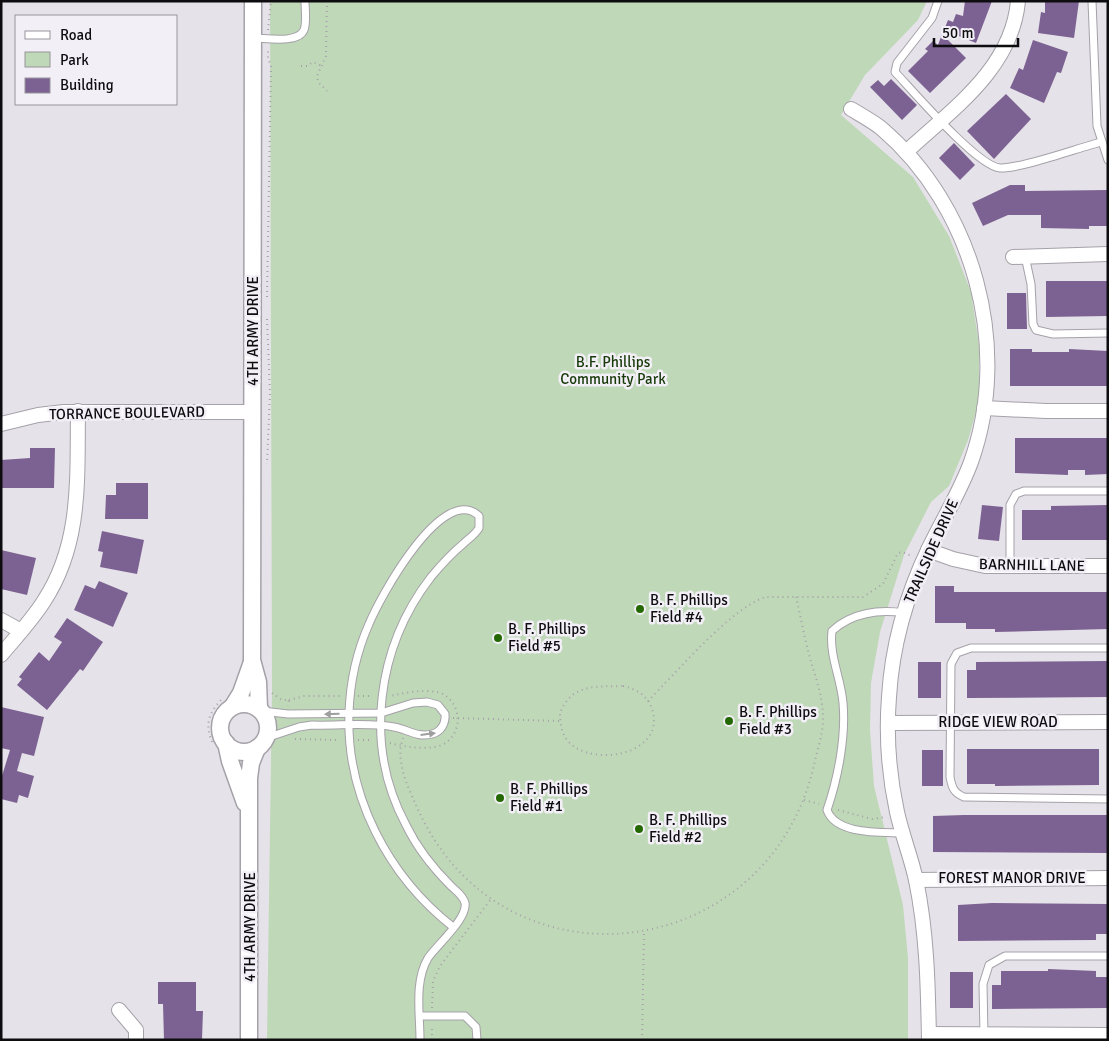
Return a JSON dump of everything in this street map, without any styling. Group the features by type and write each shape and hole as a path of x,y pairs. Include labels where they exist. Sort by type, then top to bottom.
{"street":[{"name":"4TH ARMY DRIVE","path":"249,1040 249,772 268,724 260,710 258,682 252,660 253,567 260,438 254,412 261,38 253,1"},
{"path":"906,152 980,84 994,66 1009,35 1018,1"},
{"name":"TRAILSIDE DRIVE","path":"851,109 880,127 906,152 940,199 973,268 987,340 988,361 984,408 971,461 928,550 904,613 892,670 888,723 893,788 916,880 926,952 929,1037"},
{"path":"1019,256 1108,254"},
{"path":"984,408 1038,411 1108,411"},
{"path":"1,654 21,631 51,590 63,566 71,540 77,495 78,411"},
{"name":"TORRANCE BOULEVARD","path":"1,424 47,414 78,411 254,412"},
{"name":"BARNHILL LANE","path":"928,550 966,563 985,566 1108,566"},
{"path":"1,620 21,631"},
{"name":"4TH ARMY DRIVE","path":"249,814 230,761 226,743 222,737 221,723 227,711 233,706 241,693 252,660"},
{"path":"233,706 251,704 260,710"},
{"name":"RIDGE VIEW ROAD","path":"888,723 1108,722"},
{"path":"226,743 244,752 262,743"},
{"name":"FOREST MANOR DRIVE","path":"916,880 1108,878"},
{"path":"119,1010 136,1030 136,1040"},
{"path":"929,1037 984,1034 1108,1035"}],"lane":[{"path":"261,38 293,38 302,33 305,27 305,1"},
{"path":"938,1 932,18 897,63 895,72 940,120 982,159 991,166 1000,168 1100,142"},
{"path":"1092,1 1095,105 1100,142 1108,160"},
{"path":"1019,256 1031,284 1033,324 1036,330 1053,334 1108,333"},
{"path":"1010,566 1010,505 1016,494 1024,491 1108,491"},
{"path":"420,1040 420,982 424,966 465,910 464,898 431,865 406,826 393,798 384,768 380,713 387,666 400,628 432,576 479,528 479,516 474,511 460,509 449,513 408,555 386,587 361,645 352,686 349,714 350,744 358,784 380,842 414,892 452,927"},
{"path":"903,833 858,829 836,823 830,817 828,807 841,742 843,702 830,647 832,631 842,621 874,612 904,613"},
{"path":"1108,648 964,649 952,658 950,664 950,777 956,794 978,799 1108,800"},
{"path":"260,710 288,714 380,713 413,703 431,702 441,707 445,718 443,726 434,734 420,735 395,727 381,726 299,727 262,743"},
{"path":"984,1034 982,984 989,965 1005,956 1108,956"},
{"path":"420,1016 465,1016 476,1027 477,1040"}],"path":[{"path":"267,300 271,66 261,38 272,8 271,1"},
{"path":"327,1 327,50 317,76 318,82 327,91"},
{"path":"302,66 313,62 322,66"},
{"path":"260,438 270,393 269,327 266,318"},
{"path":"648,701 706,643 751,602 765,597 863,597 883,584 898,553 912,555"},
{"path":"405,731 399,748 411,795 422,818 433,838 454,865 491,898 521,917 574,932 609,934 644,930 686,919 706,910 738,890 777,850 792,826 804,800 823,722 817,678 796,597"},
{"path":"623,686 635,689 648,701 652,711 650,734 644,743 629,753 601,755 577,748 564,735 560,721 564,704 576,691 587,688 623,686"},
{"path":"445,718 560,721"},
{"path":"804,800 872,819 887,817"},
{"path":"432,1040 433,981 440,966 491,898"},
{"path":"642,1040 644,930"}],"green space":[{"name":"B.F. Phillips Community Park","path":"270,1 927,1 918,20 865,75 841,115 913,177 949,236 971,292 979,345 979,401 968,440 949,486 931,502 904,555 880,632 871,683 870,730 874,786 903,905 908,958 908,1040 267,1040 272,689"}],"building":[{"path":"965,1 992,1 976,43 944,30 948,20 953,22 956,14 963,16"},
{"path":"1045,1 1079,1 1074,38 1038,33 1041,12 1045,13"},
{"path":"942,34 966,58 930,93 908,71 928,51 925,49 933,41 938,45"},
{"path":"1033,40 1068,52 1061,73 1057,72 1044,103 1010,88 1019,68 1023,70"},
{"path":"891,79 917,105 902,120 870,87 878,80 884,86"},
{"path":"1006,94 1031,119 994,159 967,131"},
{"path":"954,143 975,165 960,180 939,158"},
{"path":"1010,185 1025,185 1025,191 1108,190 1108,226 1089,226 1089,229 1041,228 1041,215 1008,215 983,226 972,203"},
{"path":"1046,281 1108,281 1108,316 1046,317"},
{"path":"1007,293 1026,293 1027,329 1007,329"},
{"path":"1010,349 1032,349 1032,352 1069,352 1069,349 1108,351 1108,386 1010,386"},
{"path":"1015,438 1108,438 1108,474 1085,475 1085,470 1068,470 1068,475 1015,473"},
{"path":"30,448 55,448 54,488 1,488 1,460 30,458"},
{"path":"116,483 148,483 148,519 105,519 106,495 116,495"},
{"path":"982,505 1003,507 999,541 978,539"},
{"path":"1108,505 1108,540 1022,540 1022,510 1051,510 1051,506"},
{"path":"102,531 144,540 137,574 100,567 103,552 98,551"},
{"path":"1,550 36,558 27,595 1,589"},
{"path":"99,581 128,593 113,627 74,610 85,585 95,589"},
{"path":"935,586 954,586 954,592 1108,592 1108,629 995,632 995,629 966,629 966,623 935,623"},
{"path":"67,618 103,642 83,671 80,669 47,710 17,685 22,679 19,677 39,652 49,661 62,642 54,637"},
{"path":"1108,661 1108,697 967,698 967,670 976,670 976,662"},
{"path":"918,662 941,662 941,698 918,698"},
{"path":"1,707 44,717 34,756 22,753 17,771 34,776 28,798 19,795 17,803 1,799 1,779 10,750 1,748"},
{"path":"967,749 1099,749 1099,785 995,786 995,784 967,784"},
{"path":"922,750 943,750 943,786 922,786"},
{"path":"1108,815 1108,853 933,852 933,816"},
{"path":"992,903 1108,904 1108,934 1096,934 1096,940 958,941 958,905"},
{"path":"1048,969 1096,971 1096,977 1108,977 1108,1008 992,1009 992,985 1001,985 1001,971 1048,971"},
{"path":"950,972 973,972 973,1008 950,1008"},
{"path":"158,982 196,982 196,1011 203,1011 202,1040 164,1040 163,1004 158,1004"}],"place":[{"name":"B. F. Phillips Field #4","path":"640,609"},
{"name":"B. F. Phillips Field #5","path":"498,638"},
{"name":"B. F. Phillips Field #3","path":"729,721"},
{"name":"B. F. Phillips Field #1","path":"500,798"},
{"name":"B. F. Phillips Field #2","path":"639,829"}]}
